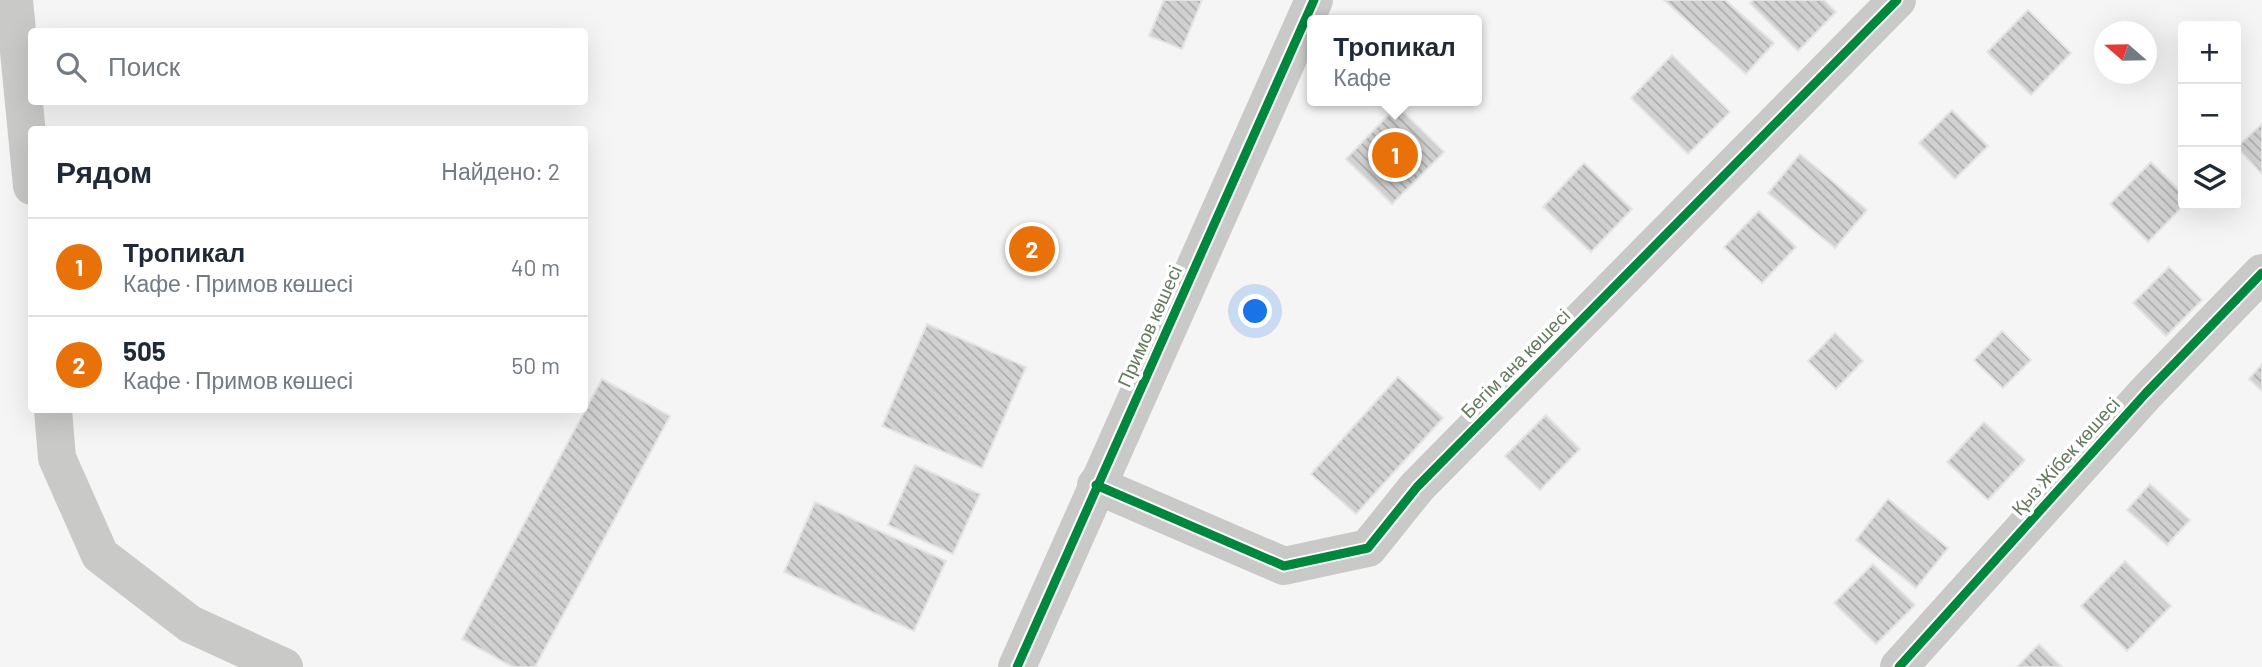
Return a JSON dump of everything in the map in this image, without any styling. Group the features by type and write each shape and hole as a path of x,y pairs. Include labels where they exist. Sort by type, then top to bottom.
{"street":[{"path":"14,0 12,110 28,171"},
{"name":"Бегім ана көшесі","path":"1096,485 1284,566 1368,548 1417,487 1897,0"},
{"name":"Примов көшесі","path":"1017,667 1307,16"},
{"name":"Қыз Жібек көшесі","path":"1899,667 2146,393 2262,273"},
{"path":"53,413 57,458 100,555 190,624 284,667"}],"building":[{"path":"1164,0 1202,0 1182,49 1149,36"},
{"path":"1664,0 1725,0 1774,43 1746,74"},
{"path":"1754,0 1824,0 1836,12 1798,51 1750,3"},
{"path":"2028,10 2071,53 2031,95 1987,52"},
{"path":"1672,55 1730,112 1688,154 1631,98"},
{"path":"1397,106 1444,152 1392,204 1346,159"},
{"path":"1952,110 1988,146 1955,179 1919,143"},
{"path":"2262,124 2262,174 2241,151 2241,143"},
{"path":"1800,154 1867,210 1835,248 1768,193"},
{"path":"2151,162 2178,189 2179,210 2148,242 2110,204"},
{"path":"1584,163 1632,209 1591,252 1543,207"},
{"path":"1759,211 1796,247 1762,283 1724,247"},
{"path":"2169,267 2202,300 2166,336 2133,303"},
{"path":"927,324 1026,367 982,468 882,426"},
{"path":"2002,331 2031,360 2003,388 1974,360"},
{"path":"1835,333 1863,361 1836,389 1808,361"},
{"path":"2262,364 2262,391 2249,379"},
{"path":"1398,377 1443,418 1356,514 1311,474"},
{"path":"602,379 670,416 535,667 513,667 462,639 584,413 588,413 588,405"},
{"path":"1546,415 1580,449 1540,490 1505,456"},
{"path":"1984,422 2025,460 1988,500 1947,462"},
{"path":"915,465 980,494 953,554 888,525"},
{"path":"2150,484 2190,520 2167,545 2127,510"},
{"path":"1888,499 1948,548 1916,588 1856,540"},
{"path":"815,502 946,561 914,631 784,572"},
{"path":"2125,561 2171,606 2127,651 2081,606"},
{"path":"1873,564 1915,605 1876,644 1834,603"},
{"path":"2039,644 2062,667 2017,667"}],"cycle path":[{"path":"1307,15 1314,0"},
{"path":"1096,485 1284,566 1368,548 1417,487 1897,0"},
{"path":"1017,667 1307,16"},
{"path":"1899,667 2146,393 2262,273"}],"place":[{"name":"Тропикал","path":"1395,155"},
{"name":"505","path":"1032,249"}]}
